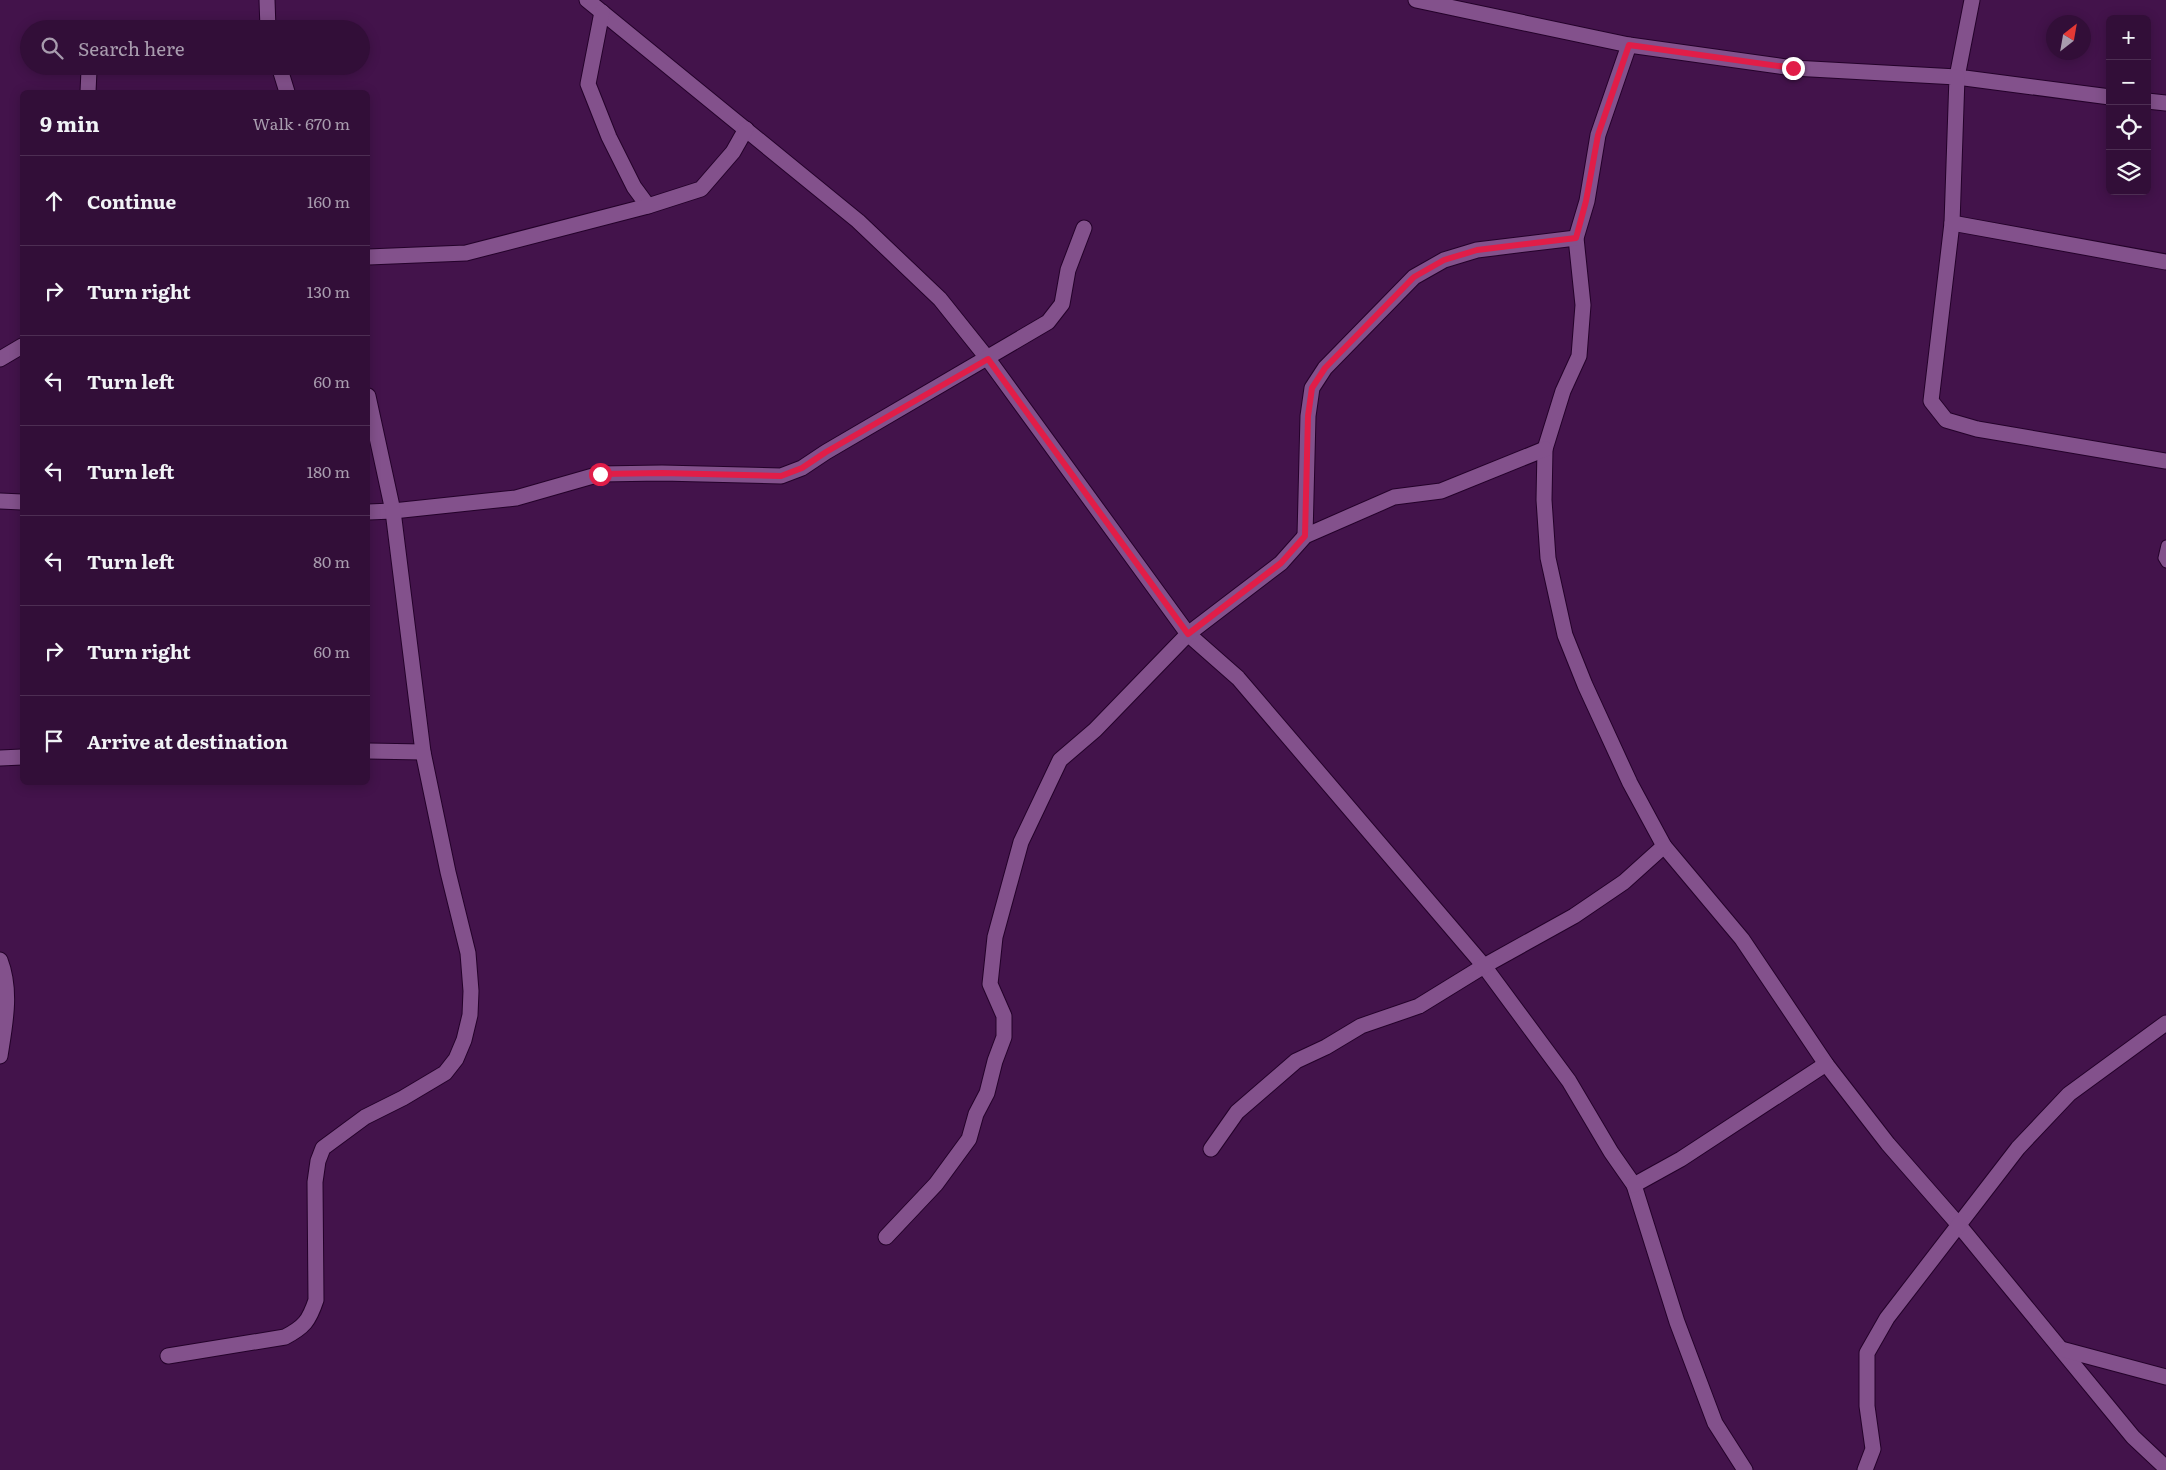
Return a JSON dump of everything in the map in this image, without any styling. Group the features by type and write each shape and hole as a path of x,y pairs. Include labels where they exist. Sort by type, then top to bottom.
{"street":[{"path":"267,0 268,20"},
{"path":"587,0 858,220 940,299 988,359 1188,634 1238,678 1484,966 1569,1081 1634,1186 1677,1322 1715,1423 1745,1470"},
{"path":"1416,0 1629,45 1793,68 1957,77 2106,96"},
{"path":"1972,0 1957,77 1952,223 1930,401 1946,420 1977,429 2166,461"},
{"path":"602,12 588,84 609,136 634,186 648,206"},
{"path":"1629,45 1598,135 1586,201 1576,238 1582,305 1579,356 1563,391 1545,449 1544,500 1548,558 1565,635 1585,686 1630,783 1664,846 1742,939 1826,1064 1888,1144 1958,1224 2133,1437 2166,1468"},
{"path":"88,90 89,75"},
{"path":"282,75 286,90"},
{"path":"2151,101 2166,103"},
{"path":"370,257 466,253 648,206 701,189 733,152 746,129"},
{"path":"1952,223 2166,262"},
{"path":"370,512 516,498 600,474 662,473 781,476 802,468 826,452 988,359 1048,322 1062,304 1068,270 1084,228"},
{"path":"1305,536 1308,416 1312,388 1325,368 1414,277 1444,260 1477,250 1576,238"},
{"path":"0,359 20,347"},
{"path":"168,1356 285,1337 301,1328 310,1316 316,1300 315,1182 318,1161 323,1148 365,1117 403,1098 445,1073 456,1059 464,1040 470,1015 471,991 468,953 448,872 423,752 394,511 370,405"},
{"path":"886,1237 936,1184 968,1139 976,1114 987,1093 995,1061 1004,1038 1004,1016 990,984 995,936 1021,842 1060,760 1095,730 1188,634 1281,563 1305,536 1394,497 1440,491 1545,449"},
{"path":"0,501 20,502"},
{"path":"370,751 423,752"},
{"path":"0,758 20,757"},
{"path":"1211,1149 1237,1112 1296,1061 1326,1047 1361,1026 1419,1006 1484,966 1574,916 1624,882 1664,846"},
{"path":"0,960 6,976 7,1013 0,1056"},
{"path":"1865,1470 1873,1449 1867,1406 1867,1353 1887,1318 2018,1148 2069,1094 2166,1023"},
{"path":"1634,1186 1681,1159 1826,1064"},
{"path":"2061,1349 2166,1377"}],"lane":[{"path":"2166,545 2163,558 2166,563"}],"route":[{"path":"600,474 662,473 781,476 802,468 826,452 988,359 1188,634 1281,563 1305,536 1308,416 1312,388 1325,368 1346,346 1414,277 1444,260 1477,250 1576,238 1586,201 1598,135 1629,45 1793,68"}]}
